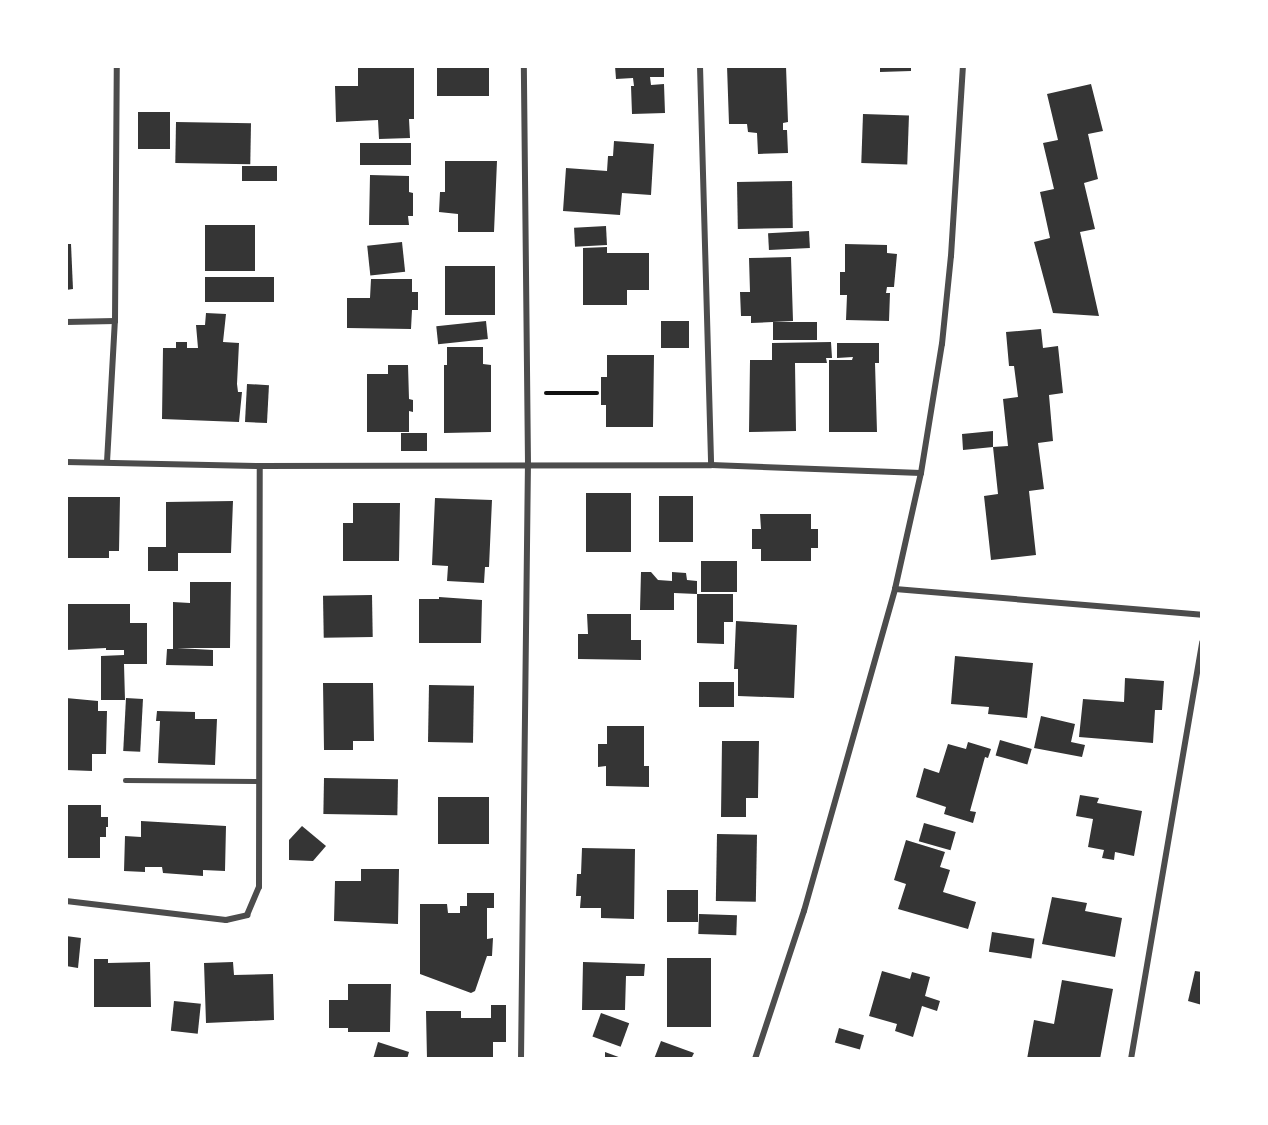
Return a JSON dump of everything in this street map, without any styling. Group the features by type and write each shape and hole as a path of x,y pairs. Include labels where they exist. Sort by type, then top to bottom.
{"street":[{"path":"107,462 115,321 117,66"},
{"path":"521,1059 528,464 524,66"},
{"path":"700,66 711,465"},
{"path":"755,1059 804,911 895,589 921,472 942,344 951,256 963,66"},
{"path":"66,322 115,321"},
{"path":"66,462 260,466 711,465 921,472"},
{"path":"66,901 226,920 247,915 259,887 260,466"},
{"path":"895,589 1202,615"},
{"path":"1131,1059 1202,642"}],"lane":[{"path":"124,780 258,782"}],"path":[{"path":"527,393 597,393"}],"building":[{"path":"358,66 414,66 414,119 409,119 410,138 379,139 378,120 336,122 335,86 358,86"},
{"path":"437,66 489,66 489,96 437,96"},
{"path":"615,66 664,66 664,77 650,77 651,85 664,84 665,113 632,114 633,78 616,79"},
{"path":"727,66 786,66 788,122 783,123 783,130 787,130 788,153 758,154 757,133 748,132 747,124 729,124"},
{"path":"880,66 911,66 911,71 880,72"},
{"path":"1091,84 1103,131 1088,134 1098,179 1084,183 1095,229 1080,232 1099,316 1053,313 1034,242 1050,238 1040,192 1054,189 1043,143 1058,140 1047,94"},
{"path":"138,112 170,112 170,149 138,149"},
{"path":"863,114 909,116 907,165 861,163"},
{"path":"176,122 251,123 250,164 175,163"},
{"path":"614,141 654,144 651,195 622,193 620,215 563,211 566,168 607,171 608,156 613,156"},
{"path":"360,143 411,143 411,165 360,165"},
{"path":"445,161 497,161 494,232 458,232 458,214 439,212 440,192 445,192"},
{"path":"242,166 277,166 277,181 242,181"},
{"path":"370,175 409,176 409,192 413,193 413,216 408,216 409,225 369,225"},
{"path":"792,181 793,228 738,229 737,182"},
{"path":"205,225 255,225 255,271 205,271"},
{"path":"606,226 607,245 575,247 574,228"},
{"path":"809,231 810,248 769,250 768,233"},
{"path":"402,242 405,272 370,275 367,246"},
{"path":"66,244 71,244 73,289 66,290"},
{"path":"845,244 887,245 887,253 897,254 894,287 887,287 886,293 890,293 889,321 846,320 847,295 840,295 840,272 845,272"},
{"path":"607,247 607,253 649,253 649,290 627,290 627,305 583,305 583,248"},
{"path":"791,257 793,321 751,323 751,316 741,316 740,292 750,292 749,258"},
{"path":"445,266 495,266 495,315 445,315"},
{"path":"205,277 274,277 274,302 205,302"},
{"path":"371,279 412,279 412,292 418,292 418,310 412,310 411,329 347,328 347,298 370,298"},
{"path":"206,313 226,314 223,342 239,343 237,384 238,392 242,392 239,422 162,419 163,348 176,348 176,342 187,342 187,348 198,348 196,325 205,325"},
{"path":"486,321 488,339 438,344 436,326"},
{"path":"661,321 689,321 689,348 661,348"},
{"path":"773,322 817,322 817,340 773,340"},
{"path":"1041,329 1043,348 1058,346 1063,393 1049,395 1053,441 1038,443 1044,489 1029,491 1036,555 991,560 984,496 998,494 993,447 1008,446 1003,399 1018,397 1014,366 1009,366 1006,332"},
{"path":"831,342 832,358 826,358 827,363 795,363 796,431 749,432 750,360 772,360 772,343"},
{"path":"837,343 879,343 879,363 875,363 877,432 829,432 829,360 852,360 853,357 837,358"},
{"path":"447,347 483,347 483,364 491,365 491,432 444,433 444,365 447,365"},
{"path":"607,355 654,355 653,427 606,427 606,405 601,405 601,377 607,377"},
{"path":"388,365 408,365 409,399 413,400 413,412 409,411 409,432 367,432 367,374 388,374"},
{"path":"247,384 269,385 267,423 245,422"},
{"path":"993,431 993,447 963,450 962,434"},
{"path":"401,433 427,433 427,451 401,451"},
{"path":"586,493 631,493 631,552 586,552"},
{"path":"659,496 693,496 693,542 659,542"},
{"path":"66,497 120,497 119,551 109,551 109,558 66,558"},
{"path":"435,498 492,500 489,567 485,567 484,583 447,581 448,566 432,565"},
{"path":"233,501 231,553 178,553 178,571 148,571 148,547 166,547 166,502"},
{"path":"353,503 400,503 399,561 343,561 343,523 353,523"},
{"path":"760,514 811,514 811,529 818,529 818,548 811,548 811,561 761,561 761,549 752,549 752,529 761,529"},
{"path":"701,561 737,561 737,592 701,592"},
{"path":"641,572 651,572 658,580 672,581 672,572 686,573 687,580 697,581 697,594 674,593 674,610 640,610"},
{"path":"190,582 231,582 230,648 177,648 213,650 213,666 166,665 167,649 173,649 173,602 190,603"},
{"path":"697,594 733,594 733,622 724,622 724,644 697,643"},
{"path":"372,595 373,637 324,638 323,596"},
{"path":"439,597 482,600 481,643 419,643 419,599 439,599"},
{"path":"66,604 130,604 130,623 147,623 147,664 124,664 125,700 101,700 101,656 124,655 124,650 106,650 106,648 66,650"},
{"path":"587,614 631,614 631,640 641,640 641,660 578,659 578,634 588,634"},
{"path":"736,621 797,625 794,698 738,696 738,669 734,669"},
{"path":"955,656 1033,663 1027,718 988,714 989,707 951,704"},
{"path":"1125,678 1164,681 1162,710 1155,710 1153,743 1079,737 1083,699 1124,702"},
{"path":"699,682 734,682 734,707 699,707"},
{"path":"323,683 373,683 374,741 353,741 353,750 324,750"},
{"path":"429,685 474,686 473,743 428,742"},
{"path":"66,698 98,701 98,711 107,711 106,754 92,754 92,771 66,770"},
{"path":"126,698 143,699 140,752 123,751"},
{"path":"157,711 195,712 195,719 217,719 215,765 158,763 160,721 156,721"},
{"path":"1041,716 1075,724 1071,742 1085,745 1082,757 1034,748"},
{"path":"607,726 644,726 644,766 649,766 649,787 606,786 606,766 598,767 598,744 607,744"},
{"path":"1000,740 1032,749 1027,764 996,755"},
{"path":"722,741 759,741 758,798 746,798 746,817 721,817"},
{"path":"968,742 991,749 988,758 985,757 970,811 976,812 973,823 944,814 946,807 916,797 924,768 939,773 948,744 966,749"},
{"path":"324,778 398,779 397,815 323,814"},
{"path":"1080,795 1099,798 1097,803 1142,811 1134,856 1115,852 1114,860 1102,858 1104,850 1088,847 1093,819 1076,816"},
{"path":"438,797 489,797 489,844 438,844"},
{"path":"66,805 101,805 101,817 108,817 108,827 106,827 106,837 100,837 100,858 66,858"},
{"path":"141,821 226,826 225,871 203,870 203,876 163,873 162,867 145,867 145,872 124,871 125,836 141,837"},
{"path":"924,823 956,832 950,850 919,841"},
{"path":"302,826 326,846 313,861 289,860 289,840"},
{"path":"717,834 757,835 756,902 716,901"},
{"path":"906,840 945,852 940,867 950,870 943,892 976,902 968,929 898,909 906,884 894,880"},
{"path":"582,848 635,849 634,919 601,918 601,908 580,908 581,896 576,896 577,874 581,874"},
{"path":"361,869 399,869 398,924 334,921 335,881 361,881"},
{"path":"667,890 698,890 698,922 667,922"},
{"path":"467,893 494,893 494,908 487,908 487,939 493,938 492,956 487,956 475,991 471,993 420,974 420,904 447,904 448,913 460,913 460,906 467,906"},
{"path":"1052,897 1087,903 1085,911 1122,918 1115,957 1042,944"},
{"path":"699,914 737,915 736,935 698,934"},
{"path":"992,932 1034,939 1031,958 989,952"},
{"path":"66,936 81,938 78,968 66,966"},
{"path":"667,958 711,958 711,1027 667,1027"},
{"path":"94,959 108,959 108,963 150,962 151,1007 94,1007"},
{"path":"233,962 234,975 273,974 274,1020 206,1023 204,963"},
{"path":"583,962 645,964 644,976 626,976 625,1010 582,1010"},
{"path":"882,971 910,979 912,972 930,977 925,996 940,1001 937,1011 922,1006 913,1037 895,1031 897,1024 869,1016"},
{"path":"1195,971 1202,972 1202,1005 1188,1001"},
{"path":"1062,980 1113,989 1100,1059 1027,1059 1034,1020 1054,1024"},
{"path":"348,984 391,984 390,1032 348,1032 348,1028 329,1028 329,1000 348,1000"},
{"path":"174,1001 201,1004 198,1034 171,1031"},
{"path":"491,1005 506,1005 506,1042 493,1042 493,1059 427,1059 426,1011 461,1011 461,1018 491,1018"},
{"path":"601,1013 629,1023 621,1047 592,1036"},
{"path":"839,1028 864,1035 860,1050 835,1042"},
{"path":"661,1041 694,1053 691,1059 654,1059"},
{"path":"378,1042 409,1052 407,1059 373,1059"},
{"path":"605,1052 624,1059 605,1059"}]}
